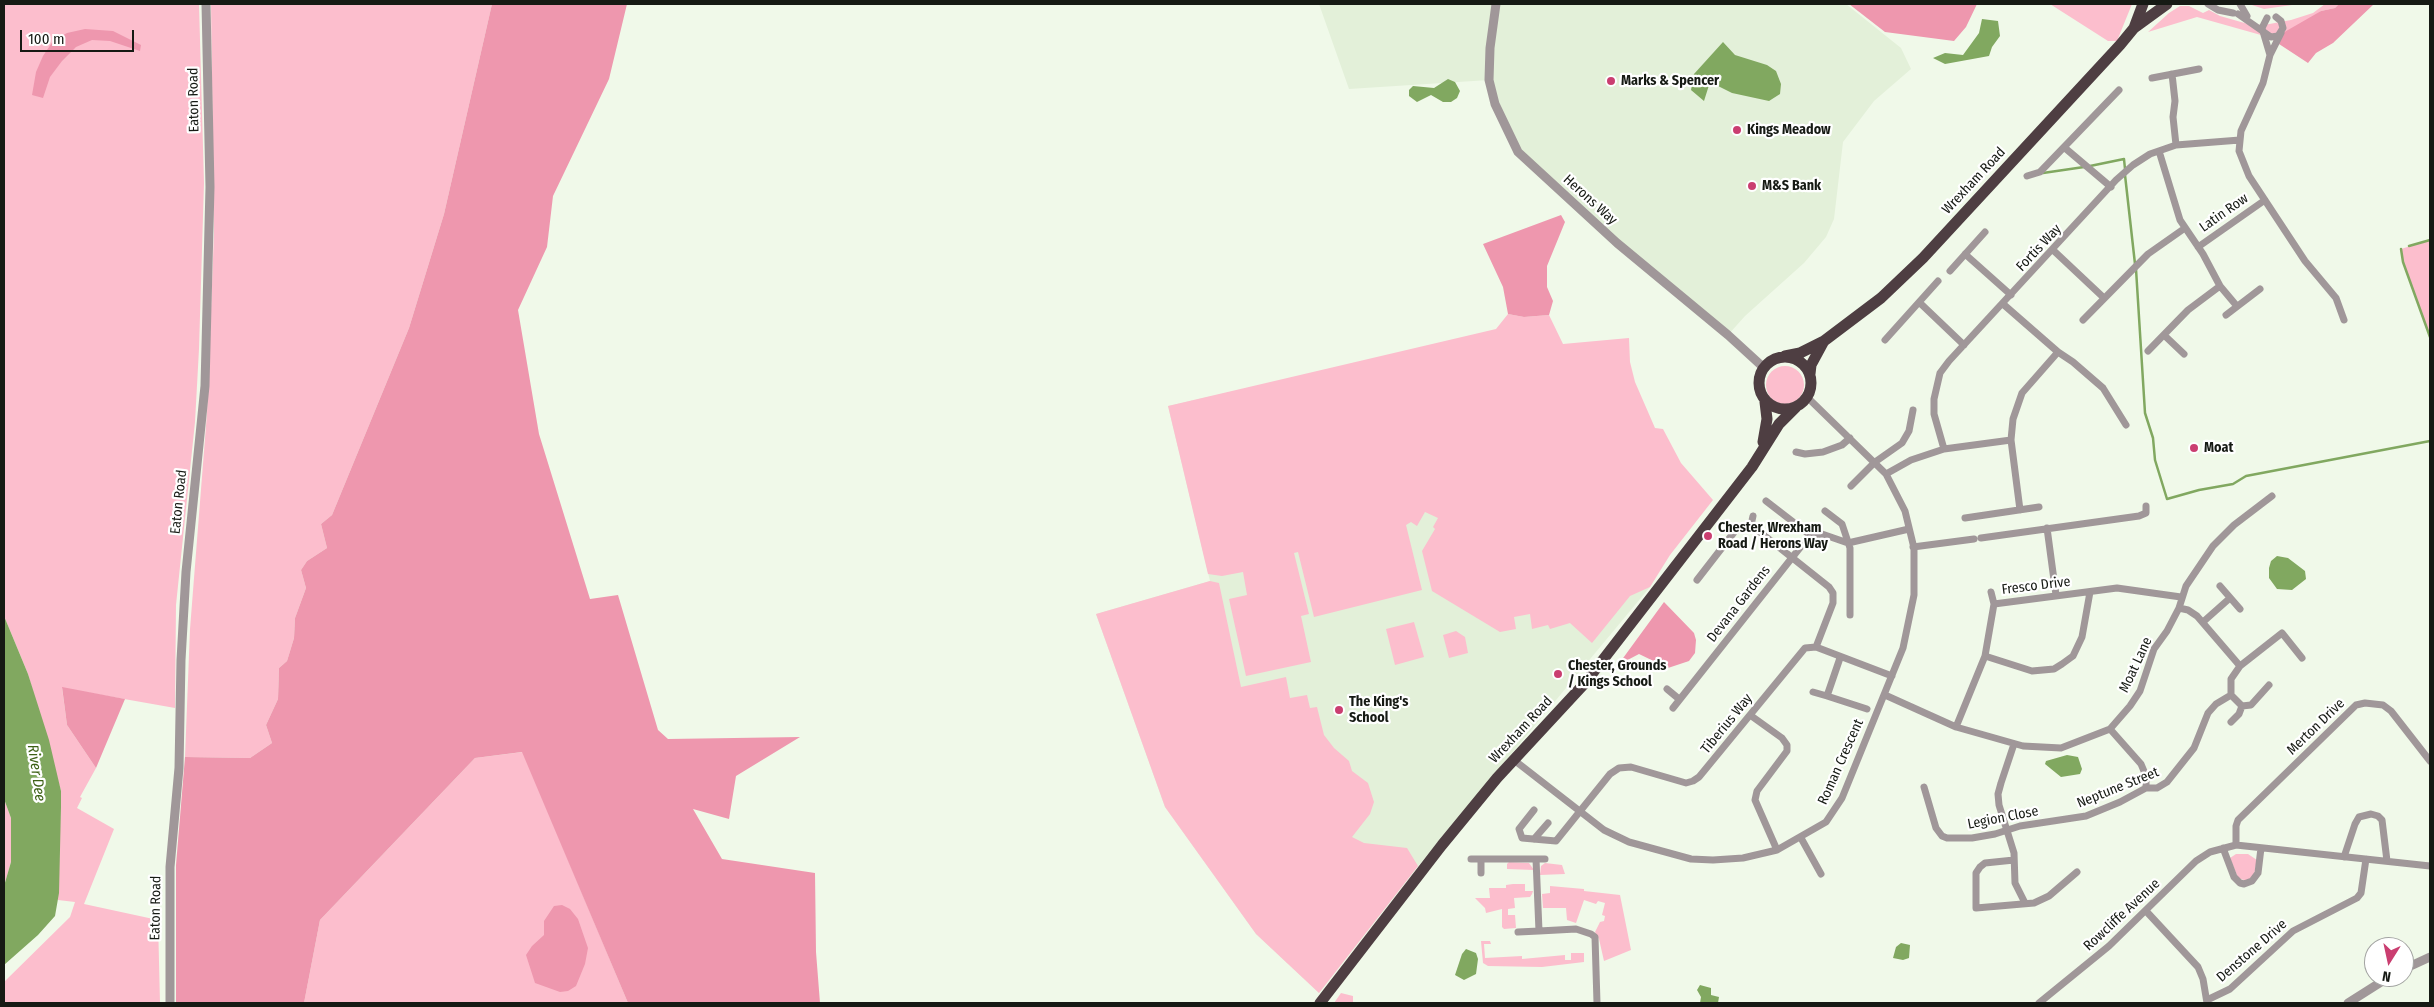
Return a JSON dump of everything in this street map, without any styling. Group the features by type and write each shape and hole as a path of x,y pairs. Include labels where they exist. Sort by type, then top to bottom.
{"highway":[{"name":"Wrexham Road","path":"2134,28 2143,4"},
{"name":"Wrexham Road","path":"1785,356 1800,353 1824,341 1881,298 1923,258 2134,28 2167,4"},
{"name":"Wrexham Road","path":"1810,374 1811,365 1824,341"},
{"path":"1785,356 1800,361 1810,374 1810,390 1807,397 1796,407 1780,409 1765,402 1758,388 1758,381 1763,367 1777,358 1785,356"},
{"name":"Wrexham Road","path":"1760,453 1766,430 1765,402"},
{"name":"Wrexham Road","path":"1320,1003 1442,845 1514,760 1585,683 1760,453 1779,424 1796,407"}],"street":[{"name":"Eaton Road","path":"170,1003 170,877 179,768 185,582 205,386 210,187 206,4"},
{"name":"Herons Way","path":"1496,4 1490,48 1489,80 1495,104 1518,152 1617,243 1728,335 1763,367"},
{"path":"2208,4 2218,10 2233,13 2226,4"},
{"path":"2240,4 2247,16"},
{"path":"2238,14 2271,37 2281,33"},
{"path":"2276,17 2283,24 2281,33 2270,56 2264,83 2241,131 2239,151 2243,164 2264,200 2305,261 2336,298 2344,320"},
{"path":"2267,18 2262,28 2270,56"},
{"path":"2152,78 2199,69"},
{"path":"2172,74 2176,145"},
{"path":"2028,176 2040,172 2119,90"},
{"name":"Fortis Way","path":"1944,449 1934,414 1936,386 1948,362 2111,187 2133,165 2159,151 2176,145 2240,140"},
{"path":"2065,148 2111,187"},
{"path":"2159,151 2174,204 2185,228 2220,286 2236,305"},
{"name":"Latin Row","path":"2198,247 2264,200"},
{"path":"2084,320 2148,254 2185,228"},
{"path":"1950,271 1985,232"},
{"path":"2053,250 2104,298"},
{"path":"1965,254 2011,295"},
{"path":"1885,340 1938,281"},
{"path":"2148,351 2188,310 2220,286"},
{"path":"2226,315 2236,305 2260,289"},
{"path":"1920,303 1964,345"},
{"path":"2003,304 2103,388 2126,425"},
{"path":"2164,335 2184,354"},
{"path":"2020,510 2011,440 2013,419 2022,393 2058,352"},
{"name":"Roman Crescent","path":"1514,760 1604,830 1629,842 1691,858 1713,860 1743,858 1777,850 1826,822 1838,806 1903,648 1914,595 1913,547 1905,511 1886,474 1807,397"},
{"path":"1851,486 1875,462 1894,449 1906,437 1911,424 1913,410"},
{"path":"1796,452 1805,454 1823,452 1842,445 1850,438"},
{"path":"1886,474 1911,460 1944,449 2011,440"},
{"name":"Moat Lane","path":"1885,695 1956,727 2014,744 2061,748 2110,729 2140,691 2154,649 2167,631 2179,608 2181,597 2213,546 2234,525 2272,496"},
{"path":"1766,501 1810,536 1822,534 1848,543 1909,529"},
{"path":"1913,547 2139,516 2146,513 2146,506"},
{"path":"1964,518 2039,507"},
{"path":"1825,511 1842,524 1850,548 1850,614"},
{"path":"1751,525 1753,516"},
{"path":"1697,580 1735,531 1751,525"},
{"path":"1751,525 1792,556 1829,587 1833,593 1833,603 1816,647 1840,658 1892,676"},
{"path":"2047,528 2056,595"},
{"name":"Devana Gardens","path":"1672,708 1792,556 1810,536"},
{"path":"2220,586 2240,609"},
{"name":"Fresco Drive","path":"1956,727 1985,656 1994,604 2117,588 2181,597"},
{"path":"1991,592 1994,604"},
{"path":"1985,656 2032,671 2054,669 2073,656 2082,637 2090,592"},
{"path":"2203,622 2230,598"},
{"path":"2179,608 2188,610 2203,622 2240,666"},
{"path":"2242,706 2231,695 2232,679 2240,666 2282,633 2302,658"},
{"name":"Tiberius Way","path":"1580,811 1610,774 1619,768 1631,767 1686,783 1693,781 1750,715 1801,651 1805,648 1816,647"},
{"path":"1827,696 1840,658"},
{"path":"2242,706 2252,705 2269,685"},
{"path":"1667,689 1680,699"},
{"path":"1813,692 1867,709"},
{"name":"Neptune Street","path":"2062,821 2086,816 2120,802 2146,788 2157,788 2174,776 2194,748 2208,713 2216,704 2231,695"},
{"name":"Merton Drive","path":"2236,845 2236,826 2238,820 2356,705 2374,703 2387,708 2430,761"},
{"path":"2231,722 2239,714 2242,706"},
{"path":"1750,715 1782,738 1787,745 1787,751 1757,791 1755,800 1777,850"},
{"path":"2110,729 2141,764 2146,776 2146,788"},
{"path":"2014,744 1998,794 2000,814 2007,830 2014,860 2015,883 2025,903"},
{"name":"Legion Close","path":"1924,787 1936,828 1942,836 1955,840 2062,821"},
{"path":"1534,810 1519,829 1522,838 1556,841 1580,811"},
{"path":"2344,857 2359,817 2370,814 2378,816 2382,820 2387,862"},
{"path":"1534,839 1548,823"},
{"path":"1801,838 1820,874"},
{"name":"Rowcliffe Avenue","path":"2039,1003 2110,946 2196,861 2210,852 2236,845 2430,866"},
{"path":"2222,848 2234,877 2244,884 2252,882 2258,873 2261,848"},
{"path":"1470,859 1545,859"},
{"path":"1481,859 1481,873"},
{"path":"1536,859 1539,930"},
{"name":"Denstone Drive","path":"2207,1002 2230,989 2292,931 2357,898 2361,893 2366,859"},
{"path":"2014,860 1985,863 1980,867 1976,873 1976,908 2034,903 2049,896 2077,872"},
{"path":"2146,910 2198,967 2207,1002"},
{"path":"1518,932 1576,929 1591,934 1595,938 1597,1003"},
{"path":"2414,964 2430,956"},
{"path":"2353,1002 2375,987"}],"shaded area":[{"path":"4,4 199,4 204,183 199,349 195,422 176,605 175,708 62,688 67,725 96,768 80,797 82,798 77,808 114,829 84,904 158,920 160,1003 4,1003 4,982 70,917 75,902 58,900 61,791 28,674 4,616"},
{"path":"211,4 492,4 444,214 409,328 332,515 321,524 327,548 307,561 301,570 306,588 295,618 294,638 287,661 279,668 278,699 266,725 272,743 250,758 185,757 190,629 207,413 214,233"},
{"path":"492,4 627,4 609,79 553,196 547,247 518,310 539,434 590,599 618,595 658,730 668,739 800,737 736,776 729,819 693,809 722,859 815,873 816,952 820,1003 628,1003 522,752 475,758 320,920 304,1003 176,1003 176,865 185,757 250,758 272,743 266,725 278,699 279,668 287,661 294,638 295,618 306,588 301,570 307,561 327,548 321,524 332,515 409,328 444,214"},
{"path":"1319,4 1846,4 1901,48 1911,69 1874,101 1843,142 1834,219 1826,237 1804,263 1745,316 1728,335 1518,152 1489,80 1349,89"},
{"path":"1849,4 1977,4 1966,27 1954,41 1885,32"},
{"path":"2050,4 2132,4 2117,41 2108,41"},
{"path":"2249,4 2299,4 2264,9"},
{"path":"2325,4 2339,4 2335,8 2321,11 2279,44 2268,37 2197,17 2148,32 2169,13 2180,6 2189,6 2203,13 2209,10 2220,16 2248,24 2264,25 2291,20 2313,13"},
{"path":"2339,4 2374,4 2333,43 2316,53 2308,63 2279,44 2281,34 2321,11 2335,8"},
{"path":"85,29 113,31 141,45 140,51 110,41 92,40 76,47 62,61 50,77 43,98 32,95 36,72 43,56 53,41 67,33"},
{"path":"1561,215 1565,222 1547,266 1547,287 1553,301 1549,315 1524,317 1508,314 1503,287 1483,244"},
{"path":"2430,240 2430,337 2403,262 2401,249"},
{"path":"1508,314 1524,317 1549,315 1563,344 1629,338 1630,362 1635,382 1655,428 1663,429 1681,463 1713,500 1670,555 1650,587 1630,596 1592,643 1570,623 1550,629 1548,625 1532,629 1530,614 1514,617 1516,629 1500,632 1432,591 1422,551 1435,529 1433,527 1438,518 1425,512 1417,526 1411,522 1406,525 1422,590 1314,617 1298,552 1294,553 1309,614 1301,616 1311,662 1246,676 1229,599 1247,595 1243,572 1222,576 1208,574 1168,406 1496,329"},
{"path":"1785,366 1798,372 1804,385 1798,398 1785,404 1772,398 1766,385 1772,372"},
{"name":"The King's School","path":"1331,369 1656,577 1650,587 1418,866 1319,993 1256,934 1165,807 1096,614 1210,581 1168,406"},
{"path":"1210,581 1219,583 1241,687 1286,677 1290,698 1307,695 1310,708 1317,707 1324,735 1334,748 1349,761 1352,771 1368,783 1374,802 1370,814 1352,837 1364,843 1407,848 1418,866 1319,993 1256,934 1165,807 1096,614"},
{"path":"1664,602 1694,633 1696,640 1695,653 1689,661 1668,668 1639,654 1618,665"},
{"path":"1414,622 1424,657 1395,665 1386,629"},
{"path":"1456,631 1465,637 1468,653 1449,658 1443,635"},
{"path":"62,687 125,699 96,768 67,725"},
{"path":"523,752 628,1003 304,1003 320,920 475,758"},
{"path":"4,799 11,818 11,862 4,886"},
{"path":"2236,854 2248,854 2257,860 2254,875 2247,881 2238,878 2230,858"},
{"path":"1509,862 1529,863 1534,870 1507,869"},
{"path":"1545,863 1562,865 1565,874 1540,875 1541,866"},
{"path":"1525,884 1525,891 1533,891 1530,897 1514,898 1515,908 1508,909 1508,915 1515,915 1516,928 1504,929 1502,927 1502,909 1486,913 1485,908 1475,898 1490,898 1489,888 1506,888 1506,885"},
{"path":"1550,886 1620,895 1631,950 1604,961 1599,939 1595,932 1600,922 1604,921 1605,916 1602,915 1605,903 1598,901 1596,904 1584,900 1576,923 1567,920 1566,908 1543,908 1542,894 1550,893"},
{"path":"562,905 570,909 578,919 588,948 585,964 576,986 568,991 560,992 535,983 526,955 532,946 544,935 544,921 554,906"},
{"path":"1481,941 1490,941 1491,944 1484,944 1485,958 1522,956 1522,959 1565,955 1565,960 1571,960 1571,953 1584,953 1584,962 1542,967 1488,966 1483,963"},
{"path":"1341,993 1353,996 1353,1003 1334,1003"}],"water":[{"path":"1982,19 1998,21 2000,36 1992,47 1989,56 1945,64 1933,58 1945,53 1963,55 1979,33"},
{"path":"1723,42 1735,55 1767,65 1776,71 1781,84 1780,94 1769,101 1732,93 1710,82 1704,101 1691,90 1694,74"},
{"path":"1448,79 1455,82 1460,91 1457,98 1451,102 1443,102 1431,95 1417,102 1409,96 1409,90 1413,86 1434,88"},
{"path":"2277,556 2288,558 2305,571 2306,579 2292,590 2277,589 2269,578 2271,561"},
{"name":"River Dee","path":"4,616 28,674 49,740 61,791 61,807 59,893 55,916 38,935 4,965 4,886 11,862 11,818 4,799"},
{"path":"2067,755 2078,757 2082,769 2080,774 2061,777 2045,764 2046,761"},
{"path":"1901,943 1910,945 1909,958 1903,960 1893,958 1896,947"},
{"path":"1466,949 1476,953 1478,959 1476,974 1464,980 1455,975 1462,954"},
{"path":"1700,985 1711,988 1711,995 1719,997 1718,1003 1700,1003 1701,997 1697,990"}],"waterway":[{"path":"2090,166 2124,159 2125,169"},
{"path":"2043,173 2084,167"},
{"path":"2125,175 2135,264"},
{"path":"2409,246 2430,240"},
{"path":"2401,249 2403,262 2430,337"},
{"path":"2136,269 2145,413 2153,438 2155,460 2167,499 2199,490 2233,484 2246,476 2430,441"}],"place":[{"name":"Marks & Spencer","path":"1611,81"},
{"name":"Kings Meadow","path":"1737,130"},
{"name":"M&S Bank","path":"1752,186"},
{"name":"Moat","path":"2194,448"},
{"name":"Chester, Wrexham Road / Herons Way","path":"1708,536"},
{"name":"Chester, Grounds / Kings School","path":"1558,674"},
{"name":"The King's School","path":"1339,710"}]}
